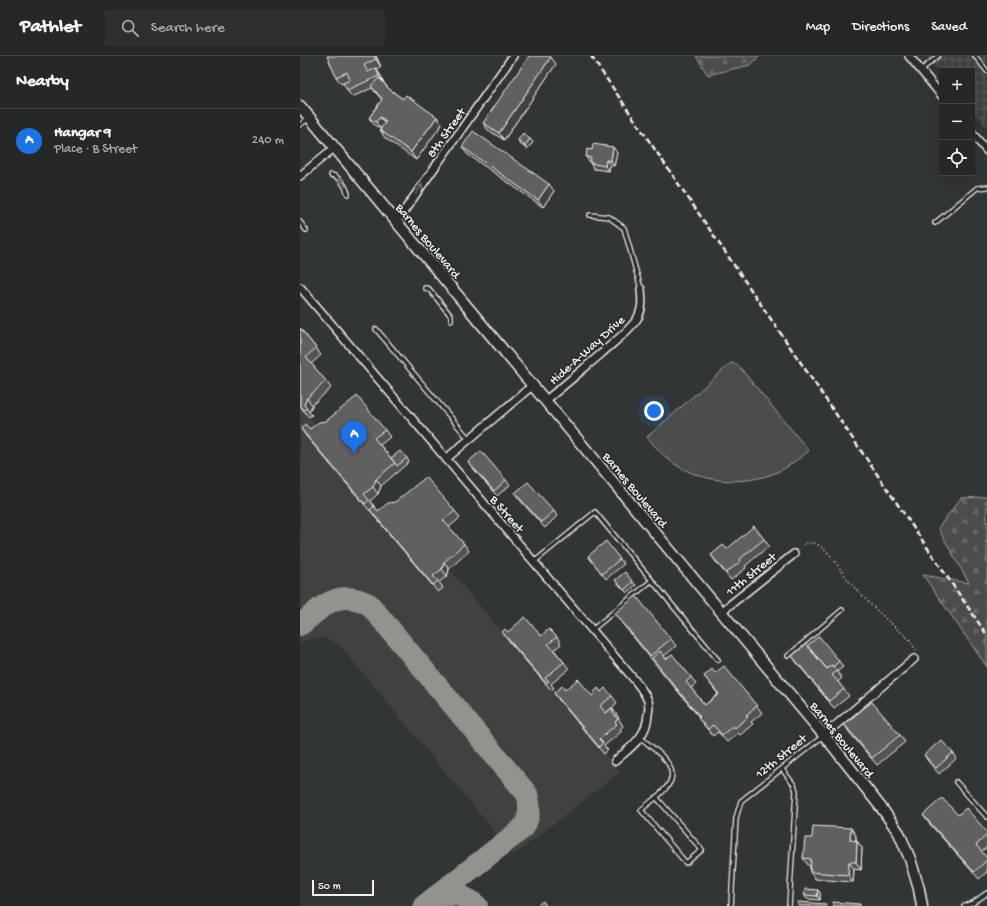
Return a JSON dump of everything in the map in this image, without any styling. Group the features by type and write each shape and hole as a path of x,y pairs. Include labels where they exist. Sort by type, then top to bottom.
{"street":[{"name":"8th Street","path":"397,221 513,56"},
{"path":"909,56 939,92"},
{"name":"Barnes Boulevard","path":"300,106 824,735 883,810 899,832 910,859 919,889 922,906"},
{"path":"975,136 987,151"},
{"path":"300,176 334,147"},
{"name":"B Street","path":"300,287 644,693 648,702 648,721 641,738 615,761"},
{"name":"Hide-A-Way Drive","path":"546,400 633,324 639,315 641,307 642,302 640,289"},
{"path":"446,459 533,385"},
{"name":"11th Street","path":"721,612 794,554"},
{"name":"12th Street","path":"824,735 914,659"}],"lane":[{"path":"921,70 938,56"},
{"path":"975,56 987,71"},
{"path":"300,125 310,118"},
{"path":"331,175 337,176 347,189 348,194"},
{"path":"935,223 977,188 987,187"},
{"path":"590,215 609,217 624,228 640,289"},
{"path":"300,222 306,230"},
{"path":"425,288 429,289 452,316 451,320"},
{"path":"376,329 469,439"},
{"path":"534,562 595,512 718,660"},
{"path":"592,630 651,581"},
{"path":"788,656 842,610"},
{"name":"12th Street","path":"731,906 736,818 741,802 824,735"},
{"path":"641,738 664,758 672,773 671,781 665,789 641,810 686,863 702,850 656,797"},
{"path":"782,769 794,785 796,792 789,906"},
{"path":"956,782 987,817"},
{"path":"964,906 973,903 987,893"}],"path":[{"path":"794,554 805,543 809,542 816,544 826,551 852,586 910,640 916,652 914,659"}],"shaded area":[{"path":"926,56 987,56 987,128 975,114 975,68 939,68 939,71"},
{"path":"300,406 321,431 306,436 438,592 443,588 438,583 447,576 449,569 620,772 514,855 341,647 332,641 322,638 309,639 300,643"}],"green space":[{"path":"696,56 760,56 750,65 708,75"},
{"path":"731,363 737,364 809,451 775,473 749,480 736,481 697,475 685,470 669,460 647,437"},
{"path":"987,497 987,667 923,575 969,583 938,528 961,498"}],"building":[{"path":"327,56 374,56 376,59 364,65 368,72 376,68 379,76 347,90 343,83 350,80 347,72 336,77"},
{"path":"529,56 551,57 499,133 483,123"},
{"path":"379,78 389,89 403,99 406,95 437,117 411,152 380,130 386,121 380,117 376,122 369,118 382,99 371,86"},
{"path":"473,131 549,184 538,200 462,147"},
{"path":"523,133 530,139 525,146 518,140"},
{"path":"593,144 613,147 611,161 606,160 605,166 590,163 591,158 586,157 587,149 592,150"},
{"path":"300,328 316,348 306,357 326,381 307,398 304,405 307,408 304,410 300,405"},
{"path":"357,396 385,430 374,438 395,463 376,479 373,487 364,494 369,500 365,504 301,429 305,424 310,429 319,422 326,421"},
{"path":"400,451 407,458 397,466 391,458"},
{"path":"481,451 506,480 494,491 468,462"},
{"path":"426,477 455,511 443,520 464,544 444,562 442,569 433,576 438,581 433,585 370,510 374,506 378,511 388,503 395,502"},
{"path":"528,482 554,511 541,522 515,493"},
{"path":"754,526 764,539 726,573 711,555 723,545 727,549"},
{"path":"606,541 620,559 602,574 588,556"},
{"path":"625,572 633,582 624,590 615,580"},
{"path":"636,596 671,639 650,656 615,613"},
{"path":"525,617 541,636 549,629 557,637 548,644 564,662 545,678 549,681 546,683 502,632 505,629 508,632"},
{"path":"819,636 839,661 833,667 832,665 827,669 807,646"},
{"path":"806,644 827,669 832,665 837,671 832,675 844,689 829,701 792,656"},
{"path":"660,651 666,659 672,654 691,677 686,682 705,705 719,694 704,676 712,669 715,673 724,666 757,706 746,715 748,717 735,728 733,726 722,735 713,725 708,729 652,658"},
{"path":"578,679 592,696 598,688 601,692 605,688 612,696 600,706 606,713 612,708 614,711 612,712 618,719 615,722 617,724 599,739 603,743 599,747 554,693 562,686 565,690"},
{"path":"872,702 900,735 872,758 844,724"},
{"path":"941,740 953,753 936,768 924,755"},
{"path":"942,798 958,815 966,808 987,832 987,835 976,845 987,860 974,872 923,815"},
{"path":"813,826 851,828 850,840 857,841 856,862 849,862 848,875 810,872 811,859 803,858 805,838 812,838"},
{"path":"805,889 818,890 817,896 804,895"},
{"path":"543,901 546,906 536,906"},
{"path":"798,902 826,904 826,906 798,906"},
{"path":"833,902 860,904 860,906 833,906"}],"taxiway":[{"path":"300,625 332,601 348,598 369,604 527,794 529,811 523,828 424,906"},
{"path":"435,898 446,895 457,895 467,899 477,906"}],"railway":[{"path":"591,56 987,635"}],"place":[{"name":"Hangar 9","path":"354,454"}]}
